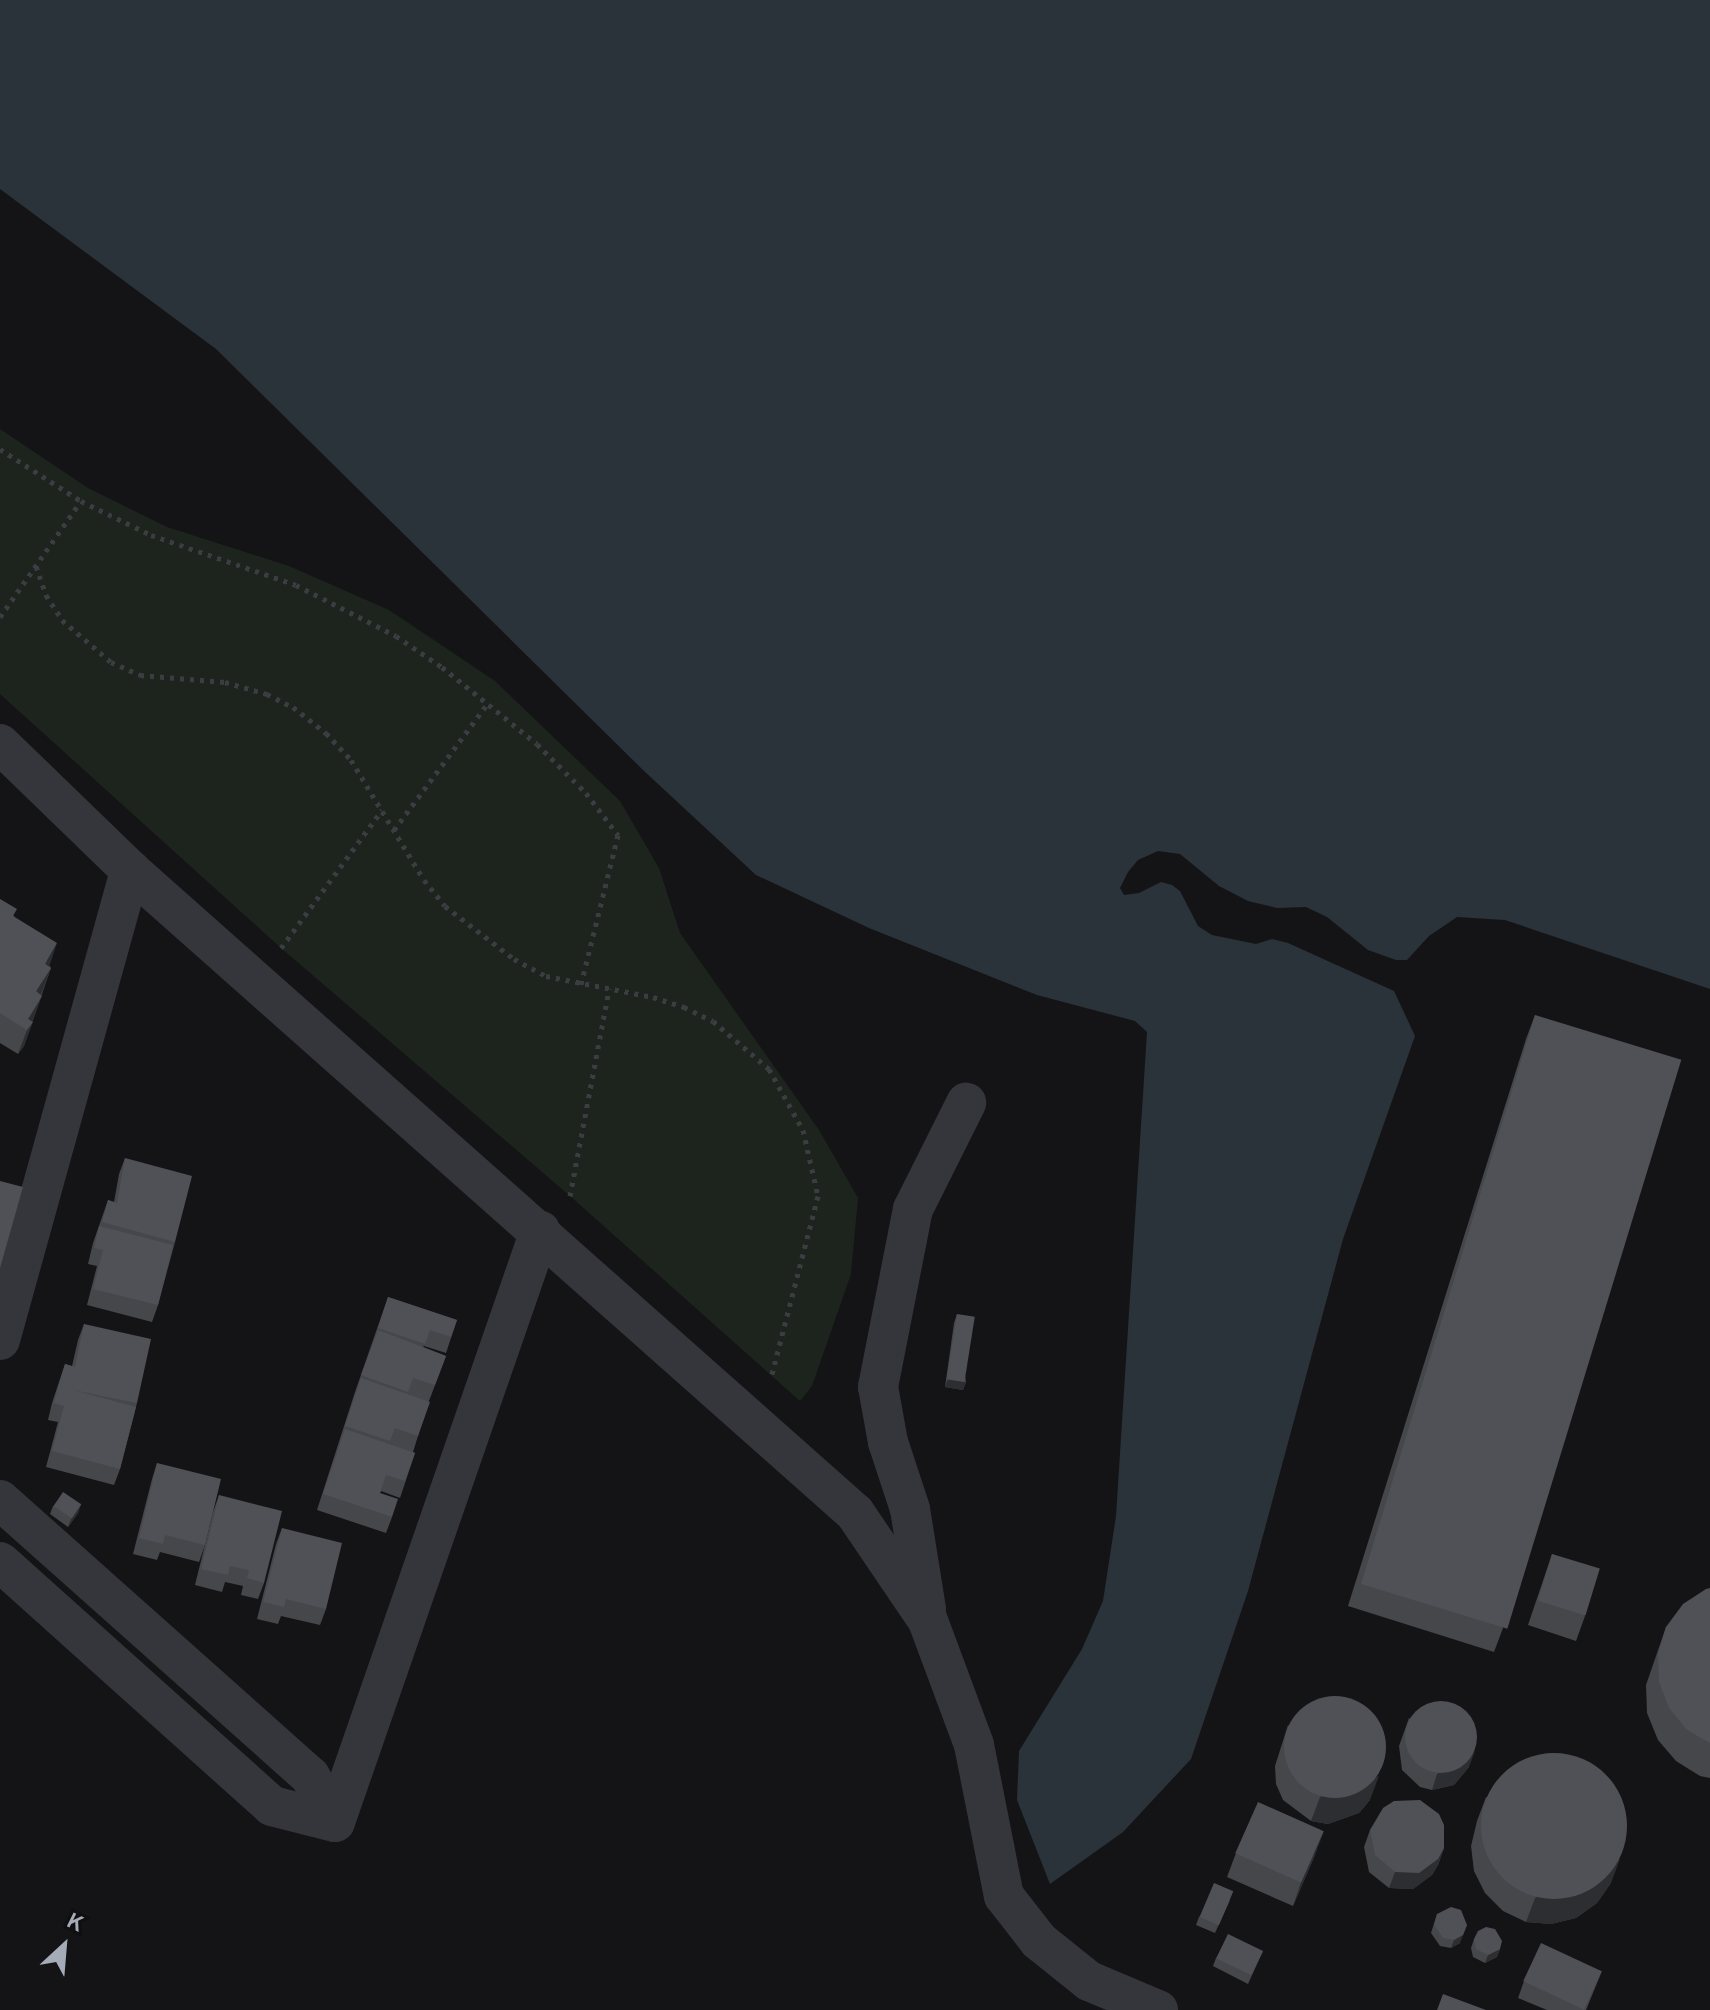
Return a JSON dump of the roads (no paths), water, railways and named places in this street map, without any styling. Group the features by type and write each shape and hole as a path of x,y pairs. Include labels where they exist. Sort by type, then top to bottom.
{"street":[{"path":"0,744 130,870 855,1513 928,1621"},
{"path":"0,1340 130,870"},
{"path":"966,1103 913,1209 878,1387 888,1442 910,1509 928,1621 974,1745 1004,1896 1039,1941 1089,1981 1158,2010"},
{"path":"335,1822 540,1231"},
{"path":"0,1500 310,1776 335,1822"},
{"path":"0,1562 272,1806 335,1822"}]}
